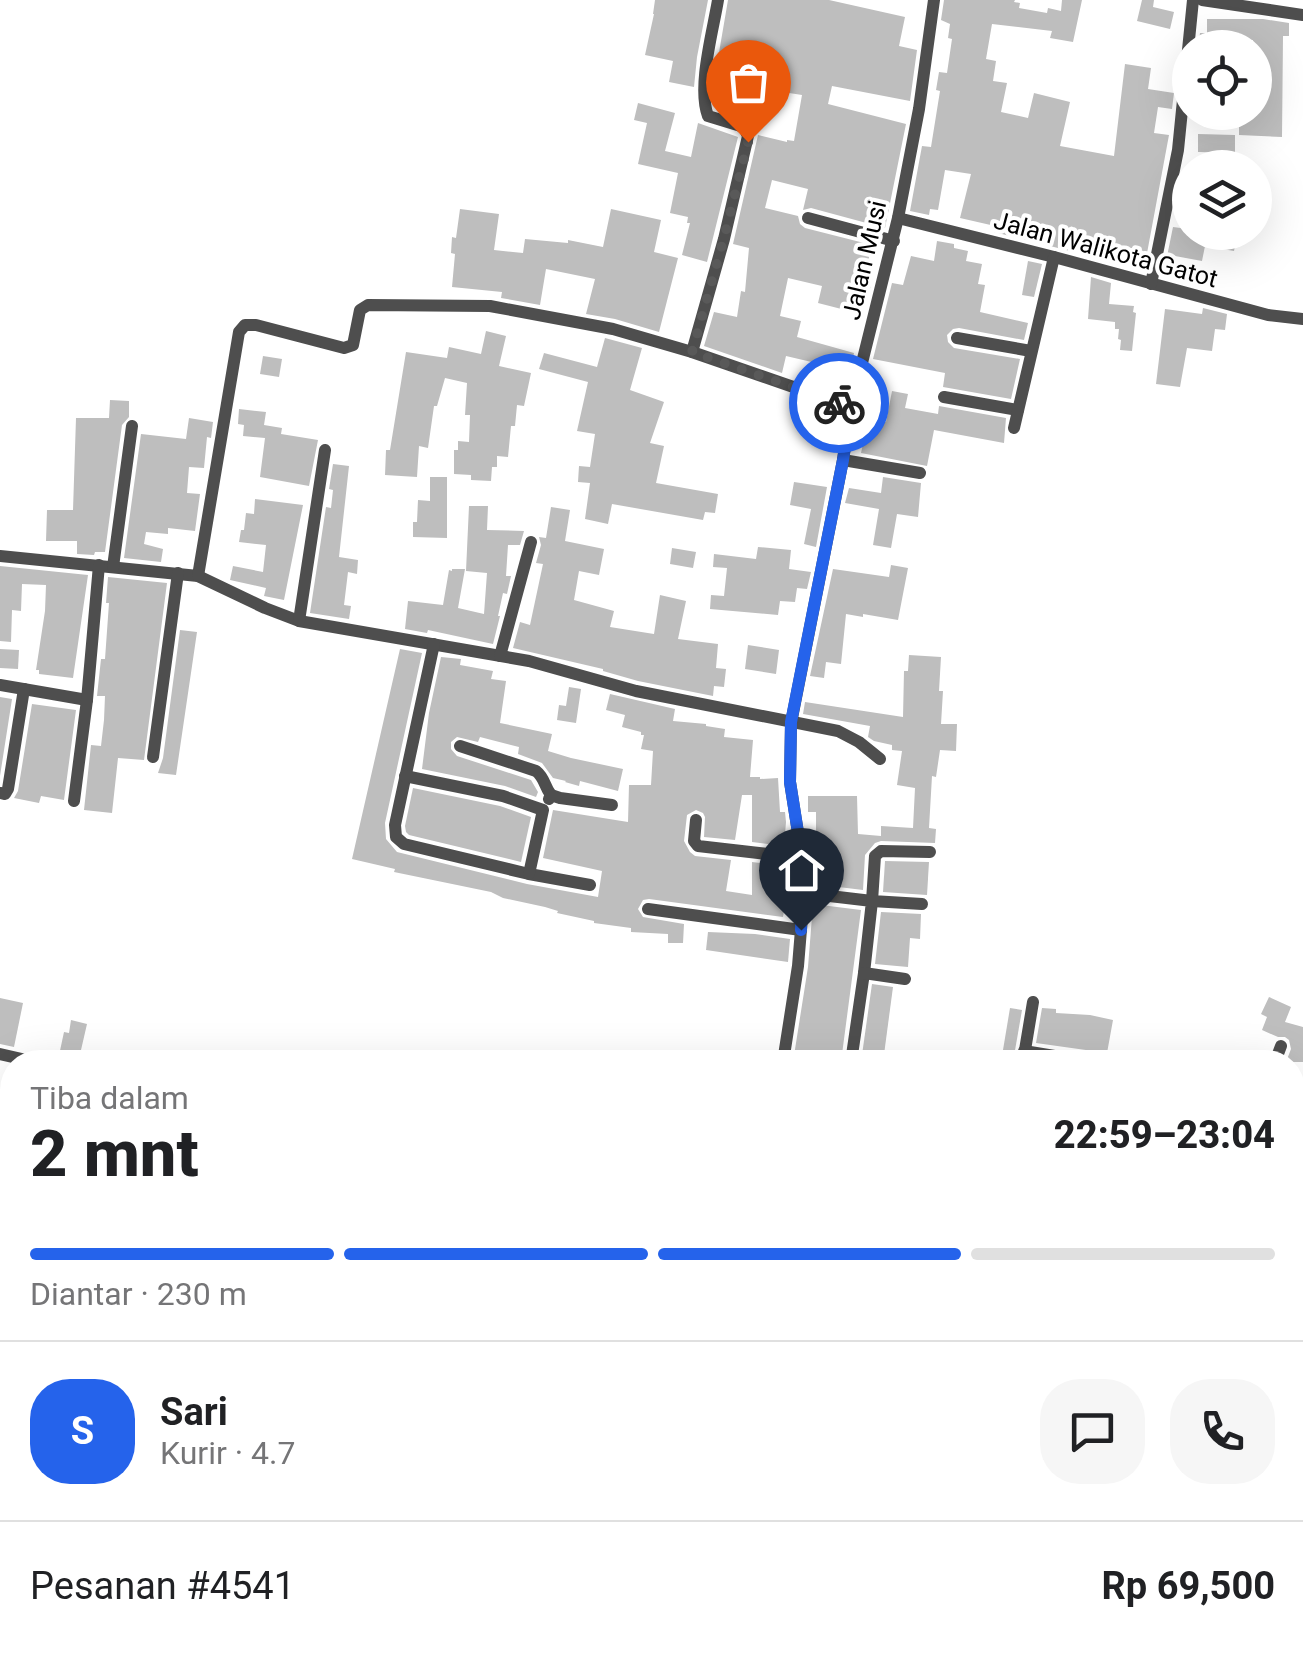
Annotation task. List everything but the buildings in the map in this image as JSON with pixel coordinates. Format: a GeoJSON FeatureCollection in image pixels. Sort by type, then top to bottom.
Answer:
{"type":"FeatureCollection","features":[{"type":"Feature","properties":{"kind":"street"},"geometry":{"type":"LineString","coordinates":[[692,352],[748,136],[744,127],[708,116],[705,110],[718,0]]}},
{"type":"Feature","properties":{"kind":"street","name":"Jalan Musi"},"geometry":{"type":"LineString","coordinates":[[785,1050],[804,893],[790,782],[791,722],[851,407],[894,241],[934,0]]}},
{"type":"Feature","properties":{"kind":"street"},"geometry":{"type":"LineString","coordinates":[[1151,284],[1178,150],[1193,0]]}},
{"type":"Feature","properties":{"kind":"street"},"geometry":{"type":"LineString","coordinates":[[1202,0],[1303,15]]}},
{"type":"Feature","properties":{"kind":"street"},"geometry":{"type":"LineString","coordinates":[[808,218],[894,241]]}},
{"type":"Feature","properties":{"kind":"street","name":"Jalan Walikota Gatot"},"geometry":{"type":"LineString","coordinates":[[898,218],[1268,315],[1303,319]]}},
{"type":"Feature","properties":{"kind":"street"},"geometry":{"type":"LineString","coordinates":[[1014,428],[1054,257]]}},
{"type":"Feature","properties":{"kind":"street"},"geometry":{"type":"LineString","coordinates":[[198,576],[239,332],[246,326],[256,325],[344,348],[353,345],[360,310],[368,304],[470,304],[613,329],[851,407]]}},
{"type":"Feature","properties":{"kind":"street"},"geometry":{"type":"LineString","coordinates":[[957,338],[1030,351]]}},
{"type":"Feature","properties":{"kind":"street"},"geometry":{"type":"LineString","coordinates":[[944,396],[1018,410]]}},
{"type":"Feature","properties":{"kind":"street"},"geometry":{"type":"LineString","coordinates":[[74,801],[106,566],[132,426]]}},
{"type":"Feature","properties":{"kind":"street"},"geometry":{"type":"LineString","coordinates":[[299,621],[325,450]]}},
{"type":"Feature","properties":{"kind":"street"},"geometry":{"type":"LineString","coordinates":[[843,460],[920,474]]}},
{"type":"Feature","properties":{"kind":"street"},"geometry":{"type":"LineString","coordinates":[[500,656],[531,542]]}},
{"type":"Feature","properties":{"kind":"street"},"geometry":{"type":"LineString","coordinates":[[0,556],[198,576],[299,621],[529,661],[636,692],[838,731],[880,759]]}},
{"type":"Feature","properties":{"kind":"street"},"geometry":{"type":"LineString","coordinates":[[153,757],[178,574]]}},
{"type":"Feature","properties":{"kind":"street"},"geometry":{"type":"LineString","coordinates":[[434,644],[404,776],[396,837],[404,844],[590,886]]}},
{"type":"Feature","properties":{"kind":"street"},"geometry":{"type":"LineString","coordinates":[[0,685],[87,700]]}},
{"type":"Feature","properties":{"kind":"street"},"geometry":{"type":"LineString","coordinates":[[0,793],[8,789],[24,689]]}},
{"type":"Feature","properties":{"kind":"street"},"geometry":{"type":"LineString","coordinates":[[460,746],[536,772],[544,778],[550,795],[612,805]]}},
{"type":"Feature","properties":{"kind":"street"},"geometry":{"type":"LineString","coordinates":[[404,776],[503,796],[543,810]]}},
{"type":"Feature","properties":{"kind":"street"},"geometry":{"type":"LineString","coordinates":[[530,874],[543,810],[550,795]]}},
{"type":"Feature","properties":{"kind":"street"},"geometry":{"type":"LineString","coordinates":[[696,820],[694,841],[698,846],[802,858]]}},
{"type":"Feature","properties":{"kind":"street"},"geometry":{"type":"LineString","coordinates":[[853,1050],[875,856],[878,852],[930,852]]}},
{"type":"Feature","properties":{"kind":"street"},"geometry":{"type":"LineString","coordinates":[[804,893],[922,904]]}},
{"type":"Feature","properties":{"kind":"street"},"geometry":{"type":"LineString","coordinates":[[648,909],[801,930]]}},
{"type":"Feature","properties":{"kind":"street"},"geometry":{"type":"LineString","coordinates":[[864,974],[905,978]]}},
{"type":"Feature","properties":{"kind":"street"},"geometry":{"type":"LineString","coordinates":[[1024,1050],[1033,1002]]}},
{"type":"Feature","properties":{"kind":"street"},"geometry":{"type":"LineString","coordinates":[[1280,1050],[1281,1046]]}},
{"type":"Feature","properties":{"kind":"way so far"},"geometry":{"type":"LineString","coordinates":[[748,142],[692,352],[839,403]]}},
{"type":"Feature","properties":{"kind":"route"},"geometry":{"type":"LineString","coordinates":[[801,930],[804,893],[790,782],[791,722],[851,407],[839,403]]}}]}
